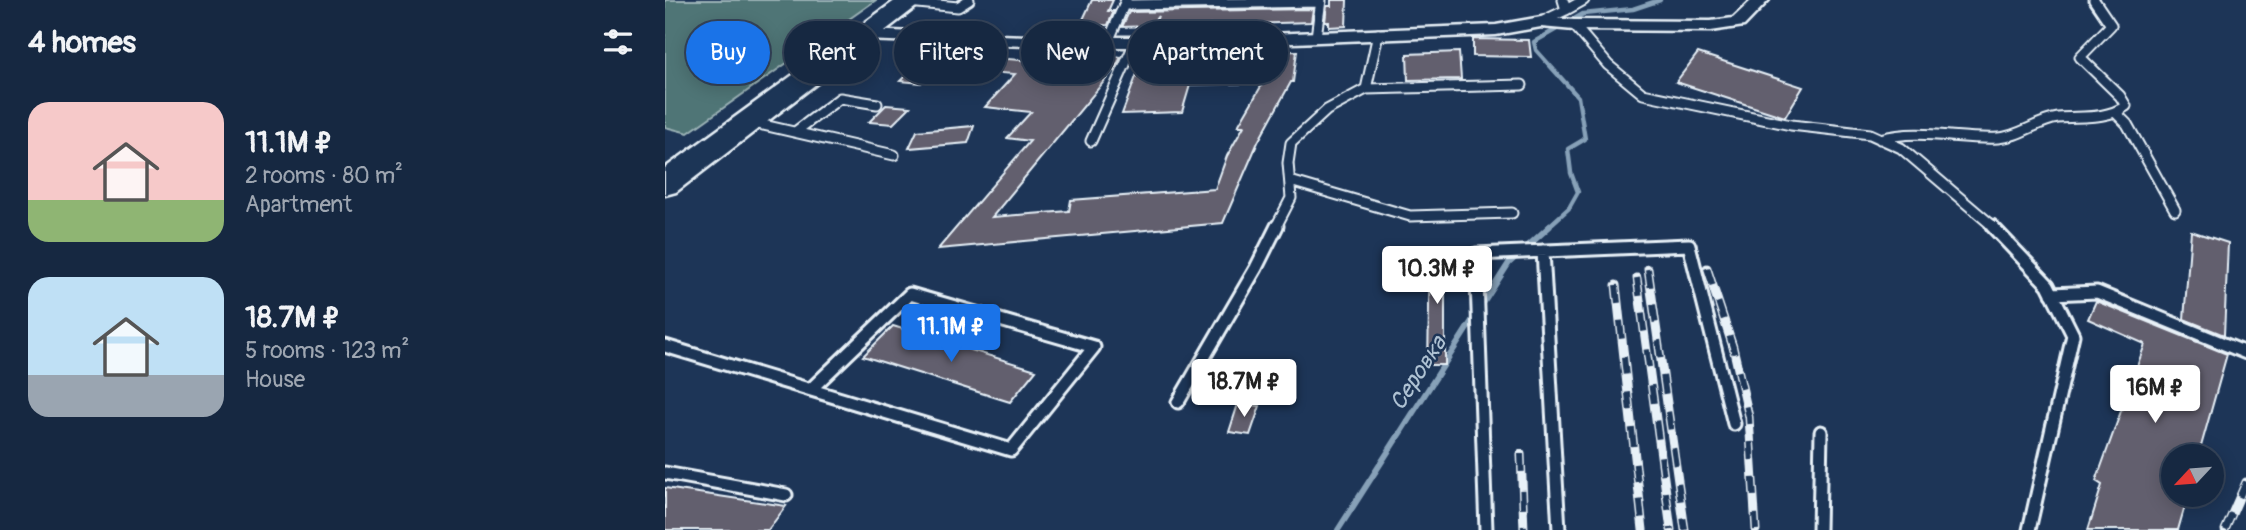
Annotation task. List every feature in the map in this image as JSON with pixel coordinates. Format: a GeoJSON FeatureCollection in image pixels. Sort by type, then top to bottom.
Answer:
{"type":"FeatureCollection","features":[{"type":"Feature","properties":{"kind":"main road"},"geometry":{"type":"LineString","coordinates":[[880,23],[910,1]]}},
{"type":"Feature","properties":{"kind":"main road"},"geometry":{"type":"LineString","coordinates":[[665,184],[797,84]]}},
{"type":"Feature","properties":{"kind":"street"},"geometry":{"type":"LineString","coordinates":[[1288,38],[1496,30],[1570,17],[1711,26],[1738,22],[1761,0]]}},
{"type":"Feature","properties":{"kind":"street"},"geometry":{"type":"LineString","coordinates":[[880,35],[1021,40]]}},
{"type":"Feature","properties":{"kind":"lane"},"geometry":{"type":"LineString","coordinates":[[910,1],[958,6],[969,0]]}},
{"type":"Feature","properties":{"kind":"lane"},"geometry":{"type":"LineString","coordinates":[[1563,0],[1570,17],[1608,65],[1643,94],[1791,125],[1870,134],[1901,148],[1981,215],[2048,285],[2073,335],[2029,530]]}},
{"type":"Feature","properties":{"kind":"lane"},"geometry":{"type":"LineString","coordinates":[[1570,17],[1584,0]]}},
{"type":"Feature","properties":{"kind":"lane"},"geometry":{"type":"LineString","coordinates":[[1880,139],[1901,132],[1999,138],[2018,134],[2046,120],[2117,114],[2126,106],[2120,96],[2080,57],[2083,49],[2107,32],[2111,25],[2094,0]]}},
{"type":"Feature","properties":{"kind":"lane"},"geometry":{"type":"LineString","coordinates":[[1114,28],[1125,3],[1321,1],[1316,37]]}},
{"type":"Feature","properties":{"kind":"lane"},"geometry":{"type":"LineString","coordinates":[[1366,89],[1378,34]]}},
{"type":"Feature","properties":{"kind":"lane"},"geometry":{"type":"LineString","coordinates":[[1091,141],[1128,58]]}},
{"type":"Feature","properties":{"kind":"lane"},"geometry":{"type":"LineString","coordinates":[[1178,402],[1256,268],[1291,198],[1287,163],[1291,143],[1327,110],[1366,89],[1522,85]]}},
{"type":"Feature","properties":{"kind":"lane"},"geometry":{"type":"LineString","coordinates":[[795,132],[840,98],[877,104]]}},
{"type":"Feature","properties":{"kind":"lane"},"geometry":{"type":"LineString","coordinates":[[2117,114],[2127,124],[2175,210]]}},
{"type":"Feature","properties":{"kind":"lane"},"geometry":{"type":"LineString","coordinates":[[747,121],[894,155]]}},
{"type":"Feature","properties":{"kind":"lane"},"geometry":{"type":"LineString","coordinates":[[1290,181],[1410,216],[1513,213]]}},
{"type":"Feature","properties":{"kind":"lane"},"geometry":{"type":"LineString","coordinates":[[1486,530],[1476,254],[1689,245],[1734,424]]}},
{"type":"Feature","properties":{"kind":"lane"},"geometry":{"type":"LineString","coordinates":[[1543,251],[1559,530]]}},
{"type":"Feature","properties":{"kind":"lane"},"geometry":{"type":"LineString","coordinates":[[2052,294],[2097,292],[2246,353]]}},
{"type":"Feature","properties":{"kind":"lane"},"geometry":{"type":"LineString","coordinates":[[665,346],[1011,450],[1094,347],[910,294],[811,389]]}},
{"type":"Feature","properties":{"kind":"lane"},"geometry":{"type":"LineString","coordinates":[[1819,530],[1821,432]]}},
{"type":"Feature","properties":{"kind":"lane"},"geometry":{"type":"LineString","coordinates":[[665,473],[786,495]]}},
{"type":"Feature","properties":{"kind":"green space"},"geometry":{"type":"Polygon","coordinates":[[[665,0],[876,0],[846,21],[784,21],[784,65],[770,75],[770,21],[686,21],[686,84],[757,84],[688,133],[665,127],[665,0]]]}},
{"type":"Feature","properties":{"kind":"building"},"geometry":{"type":"Polygon","coordinates":[[[1092,0],[1113,0],[1108,11],[1114,11],[1110,21],[1082,21],[1092,0]]]}},
{"type":"Feature","properties":{"kind":"building"},"geometry":{"type":"Polygon","coordinates":[[[1331,0],[1347,0],[1346,26],[1329,27],[1329,22],[1325,22],[1327,6],[1331,6],[1331,0]]]}},
{"type":"Feature","properties":{"kind":"building"},"geometry":{"type":"Polygon","coordinates":[[[1313,9],[1311,22],[1156,21],[1158,16],[1154,21],[1128,21],[1128,27],[1122,27],[1129,12],[1313,9]]]}},
{"type":"Feature","properties":{"kind":"building"},"geometry":{"type":"Polygon","coordinates":[[[1473,39],[1529,40],[1531,57],[1473,56],[1473,39]]]}},
{"type":"Feature","properties":{"kind":"building"},"geometry":{"type":"Polygon","coordinates":[[[1288,51],[1297,51],[1293,82],[1258,142],[1223,223],[938,249],[1030,141],[1007,138],[1031,112],[985,107],[1015,74],[1007,73],[1007,59],[1021,60],[1021,84],[1102,84],[992,217],[1069,211],[1071,200],[1215,189],[1227,156],[1244,126],[1238,126],[1262,84],[1288,84],[1288,51]]]}},
{"type":"Feature","properties":{"kind":"building"},"geometry":{"type":"Polygon","coordinates":[[[1459,52],[1461,79],[1408,80],[1407,54],[1459,52]]]}},
{"type":"Feature","properties":{"kind":"building"},"geometry":{"type":"Polygon","coordinates":[[[1698,53],[1803,87],[1785,117],[1676,82],[1698,53]]]}},
{"type":"Feature","properties":{"kind":"building"},"geometry":{"type":"Polygon","coordinates":[[[1114,56],[1121,57],[1114,69],[1114,56]]]}},
{"type":"Feature","properties":{"kind":"building"},"geometry":{"type":"Polygon","coordinates":[[[1133,84],[1226,84],[1190,85],[1182,112],[1122,114],[1133,84]]]}},
{"type":"Feature","properties":{"kind":"building"},"geometry":{"type":"Polygon","coordinates":[[[886,105],[910,107],[893,124],[869,122],[886,105]]]}},
{"type":"Feature","properties":{"kind":"building"},"geometry":{"type":"Polygon","coordinates":[[[974,126],[968,143],[909,148],[917,131],[974,126]]]}},
{"type":"Feature","properties":{"kind":"building"},"geometry":{"type":"Polygon","coordinates":[[[2191,231],[2228,243],[2224,335],[2184,319],[2191,231]]]}},
{"type":"Feature","properties":{"kind":"building"},"geometry":{"type":"Polygon","coordinates":[[[1430,245],[1445,245],[1445,365],[1428,365],[1430,245]]]}},
{"type":"Feature","properties":{"kind":"building"},"geometry":{"type":"Polygon","coordinates":[[[2096,301],[2227,354],[2202,444],[2161,444],[2161,508],[2184,508],[2178,530],[2088,530],[2102,485],[2096,481],[2145,344],[2088,319],[2096,301]]]}},
{"type":"Feature","properties":{"kind":"building"},"geometry":{"type":"Polygon","coordinates":[[[893,326],[1036,370],[1010,402],[863,356],[893,326]]]}},
{"type":"Feature","properties":{"kind":"building"},"geometry":{"type":"Polygon","coordinates":[[[1238,404],[1260,406],[1250,435],[1229,432],[1238,404]]]}},
{"type":"Feature","properties":{"kind":"building"},"geometry":{"type":"Polygon","coordinates":[[[665,488],[786,506],[768,530],[665,530],[665,488]]]}},
{"type":"Feature","properties":{"kind":"waterway","name":"Серовка"},"geometry":{"type":"LineString","coordinates":[[1548,227],[1569,208],[1578,192],[1571,173],[1568,149],[1585,139],[1578,97],[1536,50],[1534,42],[1583,14],[1633,9],[1660,0]]}},
{"type":"Feature","properties":{"kind":"waterway","name":"Серовка"},"geometry":{"type":"LineString","coordinates":[[1338,530],[1509,263],[1550,226]]}},
{"type":"Feature","properties":{"kind":"railway"},"geometry":{"type":"LineString","coordinates":[[1707,268],[1733,347],[1749,417],[1756,530]]}},
{"type":"Feature","properties":{"kind":"railway"},"geometry":{"type":"LineString","coordinates":[[1648,269],[1685,530]]}},
{"type":"Feature","properties":{"kind":"railway"},"geometry":{"type":"LineString","coordinates":[[1637,278],[1671,530]]}},
{"type":"Feature","properties":{"kind":"railway"},"geometry":{"type":"LineString","coordinates":[[1616,285],[1643,530]]}},
{"type":"Feature","properties":{"kind":"railway"},"geometry":{"type":"LineString","coordinates":[[1521,454],[1524,530]]}},
{"type":"Feature","properties":{"kind":"railway"},"geometry":{"type":"LineString","coordinates":[[2225,530],[2246,482]]}}]}
